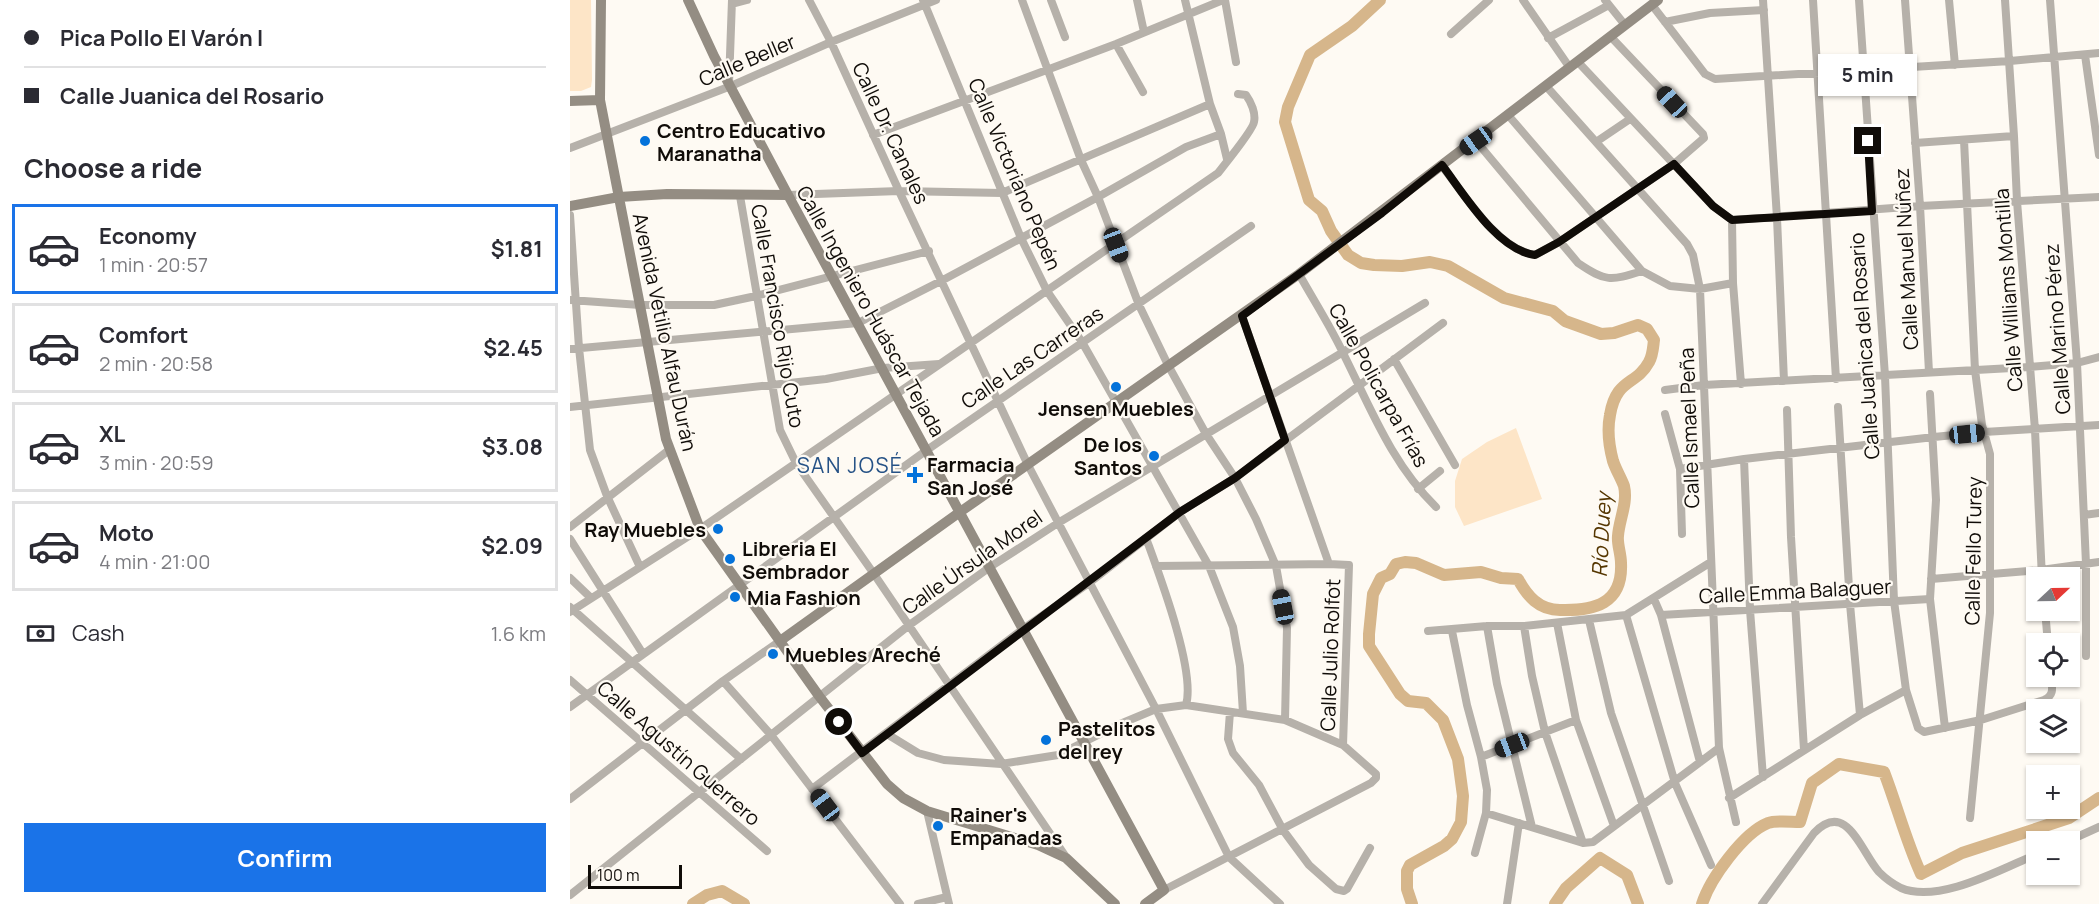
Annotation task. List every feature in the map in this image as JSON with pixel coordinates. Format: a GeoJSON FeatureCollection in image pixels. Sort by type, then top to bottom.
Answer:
{"type":"FeatureCollection","features":[{"type":"Feature","properties":{"kind":"main road","name":"Avenida Vetilio Alfau Durán"},"geometry":{"type":"LineString","coordinates":[[601,0],[600,100],[606,133],[669,450],[699,529],[819,696],[887,784],[903,798],[927,811],[1038,845],[1066,858],[1115,904]]}},
{"type":"Feature","properties":{"kind":"main road","name":"Calle Ingeniero Huáscar Tejada"},"geometry":{"type":"LineString","coordinates":[[688,0],[714,56],[788,195],[1164,890]]}},
{"type":"Feature","properties":{"kind":"main road"},"geometry":{"type":"LineString","coordinates":[[780,641],[1168,365],[1242,316],[1382,213],[1655,2]]}},
{"type":"Feature","properties":{"kind":"main road"},"geometry":{"type":"LineString","coordinates":[[570,101],[600,100]]}},
{"type":"Feature","properties":{"kind":"main road"},"geometry":{"type":"LineString","coordinates":[[570,206],[619,197],[667,194],[788,195]]}},
{"type":"Feature","properties":{"kind":"main road"},"geometry":{"type":"LineString","coordinates":[[1144,904],[1164,890]]}},
{"type":"Feature","properties":{"kind":"street"},"geometry":{"type":"LineString","coordinates":[[730,84],[732,2],[747,0]]}},
{"type":"Feature","properties":{"kind":"street","name":"Calle Dr. Canales"},"geometry":{"type":"LineString","coordinates":[[809,0],[831,42],[1028,465],[1156,709],[1229,857]]}},
{"type":"Feature","properties":{"kind":"street","name":"Calle Beller"},"geometry":{"type":"LineString","coordinates":[[570,148],[730,84],[924,2],[936,0]]}},
{"type":"Feature","properties":{"kind":"street"},"geometry":{"type":"LineString","coordinates":[[1022,0],[1081,160],[1098,197],[1139,305],[1168,365],[1206,434],[1235,478],[1276,566],[1287,628],[1285,720]]}},
{"type":"Feature","properties":{"kind":"street"},"geometry":{"type":"LineString","coordinates":[[1051,0],[1065,37]]}},
{"type":"Feature","properties":{"kind":"street"},"geometry":{"type":"LineString","coordinates":[[1137,0],[1144,32]]}},
{"type":"Feature","properties":{"kind":"street"},"geometry":{"type":"LineString","coordinates":[[1185,0],[1210,104],[1227,159]]}},
{"type":"Feature","properties":{"kind":"street"},"geometry":{"type":"LineString","coordinates":[[873,135],[1116,44],[1224,0],[1236,62]]}},
{"type":"Feature","properties":{"kind":"street"},"geometry":{"type":"LineString","coordinates":[[1451,34],[1489,0]]}},
{"type":"Feature","properties":{"kind":"street"},"geometry":{"type":"LineString","coordinates":[[1523,0],[1548,38],[1713,206],[1732,220],[1920,206],[2099,197]]}},
{"type":"Feature","properties":{"kind":"street"},"geometry":{"type":"LineString","coordinates":[[1763,0],[1777,218],[1784,381]]}},
{"type":"Feature","properties":{"kind":"street"},"geometry":{"type":"LineString","coordinates":[[1812,0],[1836,379]]}},
{"type":"Feature","properties":{"kind":"street","name":"Calle Juanica del Rosario"},"geometry":{"type":"LineString","coordinates":[[1859,0],[1885,376],[1894,601],[1906,690],[1920,731],[1945,728]]}},
{"type":"Feature","properties":{"kind":"street","name":"Calle Manuel Núñez"},"geometry":{"type":"LineString","coordinates":[[1905,0],[1929,372]]}},
{"type":"Feature","properties":{"kind":"street"},"geometry":{"type":"LineString","coordinates":[[1949,0],[1955,65]]}},
{"type":"Feature","properties":{"kind":"street","name":"Calle Williams Montilla"},"geometry":{"type":"LineString","coordinates":[[2005,0],[2017,201],[2031,367],[2042,567]]}},
{"type":"Feature","properties":{"kind":"street","name":"Calle Marino Pérez"},"geometry":{"type":"LineString","coordinates":[[2050,0],[2077,363],[2086,564],[2086,656]]}},
{"type":"Feature","properties":{"kind":"street","name":"Calle Victoriano Pepén"},"geometry":{"type":"LineString","coordinates":[[924,2],[1021,238],[1047,291],[1082,342],[1209,566],[1233,627],[1240,666],[1243,713]]}},
{"type":"Feature","properties":{"kind":"street"},"geometry":{"type":"LineString","coordinates":[[1548,38],[1607,2],[1625,25]]}},
{"type":"Feature","properties":{"kind":"street"},"geometry":{"type":"LineString","coordinates":[[1655,2],[1665,22],[1705,74],[1715,80],[2055,58],[2099,53]]}},
{"type":"Feature","properties":{"kind":"street"},"geometry":{"type":"LineString","coordinates":[[1665,22],[1710,13],[1764,10]]}},
{"type":"Feature","properties":{"kind":"street"},"geometry":{"type":"LineString","coordinates":[[1442,165],[1503,241],[1535,255],[1559,242],[1674,164],[1704,136],[1611,37]]}},
{"type":"Feature","properties":{"kind":"street"},"geometry":{"type":"LineString","coordinates":[[1116,44],[1143,92]]}},
{"type":"Feature","properties":{"kind":"street"},"geometry":{"type":"LineString","coordinates":[[2085,55],[2099,155]]}},
{"type":"Feature","properties":{"kind":"street","name":"Calle Ismael Peña"},"geometry":{"type":"LineString","coordinates":[[1546,86],[1690,247],[1694,259],[1700,289],[1719,748],[1736,822]]}},
{"type":"Feature","properties":{"kind":"street"},"geometry":{"type":"LineString","coordinates":[[741,759],[685,711],[633,661],[571,609],[699,529],[1218,173],[1254,124],[1254,111],[1250,101],[1246,95],[1238,94]]}},
{"type":"Feature","properties":{"kind":"street"},"geometry":{"type":"LineString","coordinates":[[788,195],[899,191],[1002,193],[1210,104]]}},
{"type":"Feature","properties":{"kind":"street"},"geometry":{"type":"LineString","coordinates":[[1509,115],[1642,271],[1666,285],[1700,289],[1733,283]]}},
{"type":"Feature","properties":{"kind":"street"},"geometry":{"type":"LineString","coordinates":[[1596,142],[1630,119]]}},
{"type":"Feature","properties":{"kind":"street"},"geometry":{"type":"LineString","coordinates":[[570,349],[858,322],[941,281],[1186,147],[1221,134]]}},
{"type":"Feature","properties":{"kind":"street"},"geometry":{"type":"LineString","coordinates":[[1916,143],[2014,136]]}},
{"type":"Feature","properties":{"kind":"street","name":"Calle Fello Turey"},"geometry":{"type":"LineString","coordinates":[[1964,140],[1976,370],[1984,432],[1990,454],[1990,613],[1970,818]]}},
{"type":"Feature","properties":{"kind":"street"},"geometry":{"type":"LineString","coordinates":[[1476,141],[1578,263],[1600,276],[1615,280],[1642,271]]}},
{"type":"Feature","properties":{"kind":"street","name":"Calle Francisco Rijo Cuto"},"geometry":{"type":"LineString","coordinates":[[740,196],[780,430],[796,463],[1066,858]]}},
{"type":"Feature","properties":{"kind":"street"},"geometry":{"type":"LineString","coordinates":[[570,215],[573,301],[590,450],[607,496],[640,567]]}},
{"type":"Feature","properties":{"kind":"street"},"geometry":{"type":"LineString","coordinates":[[1732,220],[1733,283],[1741,384]]}},
{"type":"Feature","properties":{"kind":"street","name":"Calle Las Carreras"},"geometry":{"type":"LineString","coordinates":[[570,707],[927,450],[1251,226]]}},
{"type":"Feature","properties":{"kind":"street"},"geometry":{"type":"LineString","coordinates":[[573,301],[640,305],[714,305],[929,251]]}},
{"type":"Feature","properties":{"kind":"street","name":"Calle Policarpa Frías"},"geometry":{"type":"LineString","coordinates":[[1299,274],[1343,352],[1394,456],[1418,489],[1436,507]]}},
{"type":"Feature","properties":{"kind":"street","name":"Calle Úrsula Morel"},"geometry":{"type":"LineString","coordinates":[[570,895],[908,626],[990,567],[1153,465],[1425,303]]}},
{"type":"Feature","properties":{"kind":"street"},"geometry":{"type":"LineString","coordinates":[[1156,566],[1329,564],[1242,316]]}},
{"type":"Feature","properties":{"kind":"street"},"geometry":{"type":"LineString","coordinates":[[812,789],[1089,583],[1180,512],[1235,478],[1443,323]]}},
{"type":"Feature","properties":{"kind":"street"},"geometry":{"type":"LineString","coordinates":[[1665,390],[1704,385],[2031,367],[2077,363],[2099,357]]}},
{"type":"Feature","properties":{"kind":"street"},"geometry":{"type":"LineString","coordinates":[[1394,359],[1455,465]]}},
{"type":"Feature","properties":{"kind":"street"},"geometry":{"type":"LineString","coordinates":[[570,407],[826,379],[883,368],[940,364]]}},
{"type":"Feature","properties":{"kind":"street"},"geometry":{"type":"LineString","coordinates":[[1930,394],[1936,500],[1930,599],[1945,728],[1981,720],[2050,697],[2052,687]]}},
{"type":"Feature","properties":{"kind":"street"},"geometry":{"type":"LineString","coordinates":[[1838,407],[1850,604],[1860,715]]}},
{"type":"Feature","properties":{"kind":"street"},"geometry":{"type":"LineString","coordinates":[[1787,410],[1804,750]]}},
{"type":"Feature","properties":{"kind":"street"},"geometry":{"type":"LineString","coordinates":[[1665,414],[1680,469],[1682,534]]}},
{"type":"Feature","properties":{"kind":"street"},"geometry":{"type":"LineString","coordinates":[[1680,469],[1789,453],[1934,437],[2099,425]]}},
{"type":"Feature","properties":{"kind":"street"},"geometry":{"type":"LineString","coordinates":[[570,527],[669,450]]}},
{"type":"Feature","properties":{"kind":"street"},"geometry":{"type":"LineString","coordinates":[[1744,459],[1750,610],[1762,777]]}},
{"type":"Feature","properties":{"kind":"street"},"geometry":{"type":"LineString","coordinates":[[1418,489],[1440,471]]}},
{"type":"Feature","properties":{"kind":"street"},"geometry":{"type":"LineString","coordinates":[[2084,515],[2099,513]]}},
{"type":"Feature","properties":{"kind":"street"},"geometry":{"type":"LineString","coordinates":[[1146,538],[1186,666],[1189,694],[1186,705]]}},
{"type":"Feature","properties":{"kind":"street"},"geometry":{"type":"LineString","coordinates":[[570,539],[643,654]]}},
{"type":"Feature","properties":{"kind":"street"},"geometry":{"type":"LineString","coordinates":[[1428,632],[1487,626],[1524,626],[1626,615],[1711,562]]}},
{"type":"Feature","properties":{"kind":"street"},"geometry":{"type":"LineString","coordinates":[[2073,567],[2099,562]]}},
{"type":"Feature","properties":{"kind":"street","name":"Calle Julio Rolfot"},"geometry":{"type":"LineString","coordinates":[[1329,564],[1347,564],[1351,568],[1343,745]]}},
{"type":"Feature","properties":{"kind":"street"},"geometry":{"type":"LineString","coordinates":[[1931,579],[1990,573],[2026,574]]}},
{"type":"Feature","properties":{"kind":"street"},"geometry":{"type":"LineString","coordinates":[[570,578],[591,598]]}},
{"type":"Feature","properties":{"kind":"street"},"geometry":{"type":"LineString","coordinates":[[1654,599],[1661,615],[1700,762]]}},
{"type":"Feature","properties":{"kind":"street","name":"Calle Emma Balaguer"},"geometry":{"type":"LineString","coordinates":[[1661,615],[1930,599]]}},
{"type":"Feature","properties":{"kind":"street"},"geometry":{"type":"LineString","coordinates":[[1626,615],[1675,783],[1711,865]]}},
{"type":"Feature","properties":{"kind":"street"},"geometry":{"type":"LineString","coordinates":[[1589,620],[1611,713],[1669,881]]}},
{"type":"Feature","properties":{"kind":"street"},"geometry":{"type":"LineString","coordinates":[[1557,622],[1576,720],[1614,826]]}},
{"type":"Feature","properties":{"kind":"street"},"geometry":{"type":"LineString","coordinates":[[1487,626],[1497,684],[1532,827]]}},
{"type":"Feature","properties":{"kind":"street"},"geometry":{"type":"LineString","coordinates":[[1524,626],[1532,676],[1545,732],[1583,843]]}},
{"type":"Feature","properties":{"kind":"street"},"geometry":{"type":"LineString","coordinates":[[1452,631],[1467,705],[1482,757],[1487,790],[1486,813],[1475,853]]}},
{"type":"Feature","properties":{"kind":"street"},"geometry":{"type":"LineString","coordinates":[[570,799],[723,681],[780,641]]}},
{"type":"Feature","properties":{"kind":"street","name":"Calle Agustín Guerrero"},"geometry":{"type":"LineString","coordinates":[[570,680],[767,851]]}},
{"type":"Feature","properties":{"kind":"street"},"geometry":{"type":"LineString","coordinates":[[723,681],[771,735],[900,904]]}},
{"type":"Feature","properties":{"kind":"street"},"geometry":{"type":"LineString","coordinates":[[1729,798],[1860,715],[1906,690]]}},
{"type":"Feature","properties":{"kind":"street"},"geometry":{"type":"LineString","coordinates":[[886,734],[918,753],[944,760],[1001,764],[1058,755],[1156,709],[1186,705],[1285,720],[1343,745],[1374,771],[1376,778],[1371,783],[1164,890]]}},
{"type":"Feature","properties":{"kind":"street"},"geometry":{"type":"LineString","coordinates":[[1230,712],[1228,739],[1233,753],[1259,785],[1283,830],[1309,865],[1341,892],[1347,889],[1370,848]]}},
{"type":"Feature","properties":{"kind":"street"},"geometry":{"type":"LineString","coordinates":[[1482,757],[1576,720]]}},
{"type":"Feature","properties":{"kind":"street"},"geometry":{"type":"LineString","coordinates":[[1486,813],[1583,843],[1593,842],[1719,748]]}},
{"type":"Feature","properties":{"kind":"street"},"geometry":{"type":"LineString","coordinates":[[918,904],[948,901],[927,811]]}},
{"type":"Feature","properties":{"kind":"street"},"geometry":{"type":"LineString","coordinates":[[1762,904],[1814,833],[1821,826],[1833,822],[1843,823],[1852,830],[1878,871],[1891,883],[1904,890],[1928,894],[1962,886],[2026,859]]}},
{"type":"Feature","properties":{"kind":"street"},"geometry":{"type":"LineString","coordinates":[[1507,904],[1520,824]]}},
{"type":"Feature","properties":{"kind":"street"},"geometry":{"type":"LineString","coordinates":[[2080,836],[2099,827]]}},
{"type":"Feature","properties":{"kind":"street"},"geometry":{"type":"LineString","coordinates":[[1229,857],[1280,904]]}},
{"type":"Feature","properties":{"kind":"shaded area"},"geometry":{"type":"Polygon","coordinates":[[[570,0],[591,0],[592,80],[591,87],[581,91],[570,91],[570,0]]]}},
{"type":"Feature","properties":{"kind":"shaded area"},"geometry":{"type":"Polygon","coordinates":[[[1516,428],[1542,499],[1464,526],[1455,507],[1455,481],[1462,459],[1487,442],[1516,428]]]}},
{"type":"Feature","properties":{"kind":"waterway","name":"Río Duey"},"geometry":{"type":"LineString","coordinates":[[1380,0],[1352,26],[1310,55],[1288,107],[1285,122],[1309,200],[1322,211],[1331,231],[1348,255],[1361,263],[1374,265],[1402,266],[1430,262],[1448,266],[1504,298],[1553,311],[1565,321],[1601,334],[1614,333],[1638,325],[1647,329],[1654,340],[1649,362],[1644,370],[1617,394],[1610,415],[1610,450],[1625,492],[1618,536],[1621,560],[1620,577],[1612,596],[1604,602],[1584,609],[1546,608],[1534,601],[1518,579],[1501,578],[1481,572],[1444,575],[1416,563],[1405,562],[1396,564],[1390,574],[1381,578],[1373,594],[1369,646],[1400,694],[1408,701],[1426,703],[1443,720],[1458,759],[1463,796],[1461,822],[1452,839],[1410,865],[1407,871],[1407,889],[1412,904]]}},
{"type":"Feature","properties":{"kind":"waterway"},"geometry":{"type":"LineString","coordinates":[[1702,904],[1712,882],[1738,846],[1758,828],[1768,823],[1800,822],[1812,783],[1839,764],[1884,772],[1921,874],[1962,853],[2069,818],[2099,798]]}},
{"type":"Feature","properties":{"kind":"waterway"},"geometry":{"type":"LineString","coordinates":[[1555,904],[1566,888],[1600,858],[1627,875],[1638,904]]}},
{"type":"Feature","properties":{"kind":"waterway"},"geometry":{"type":"LineString","coordinates":[[693,904],[707,895],[722,891],[744,904]]}},
{"type":"Feature","properties":{"kind":"place","name":"Centro Educativo Maranatha"},"geometry":{"type":"Point","coordinates":[645,141]}},
{"type":"Feature","properties":{"kind":"place","name":"Jensen Muebles"},"geometry":{"type":"Point","coordinates":[1116,387]}},
{"type":"Feature","properties":{"kind":"place","name":"De los Santos"},"geometry":{"type":"Point","coordinates":[1154,456]}},
{"type":"Feature","properties":{"kind":"place","name":"Farmacia San José"},"geometry":{"type":"Point","coordinates":[915,475]}},
{"type":"Feature","properties":{"kind":"place","name":"Ray Muebles"},"geometry":{"type":"Point","coordinates":[718,529]}},
{"type":"Feature","properties":{"kind":"place","name":"Libreria El Sembrador"},"geometry":{"type":"Point","coordinates":[730,559]}},
{"type":"Feature","properties":{"kind":"place","name":"Mia Fashion"},"geometry":{"type":"Point","coordinates":[735,597]}},
{"type":"Feature","properties":{"kind":"place","name":"Muebles Areché"},"geometry":{"type":"Point","coordinates":[773,654]}},
{"type":"Feature","properties":{"kind":"place","name":"Pastelitos del rey"},"geometry":{"type":"Point","coordinates":[1046,740]}},
{"type":"Feature","properties":{"kind":"place","name":"Rainer's Empanadas"},"geometry":{"type":"Point","coordinates":[938,826]}},
{"type":"Feature","properties":{"kind":"district","name":"SAN JOSÉ"},"geometry":{"type":"Point","coordinates":[850,465]}},
{"type":"Feature","properties":{"kind":"route"},"geometry":{"type":"LineString","coordinates":[[839,722],[862,753],[1180,512],[1235,478],[1285,440],[1242,316],[1382,213],[1442,165],[1503,241],[1535,255],[1559,242],[1674,164],[1713,206],[1732,220],[1872,211],[1868,141]]}}]}
